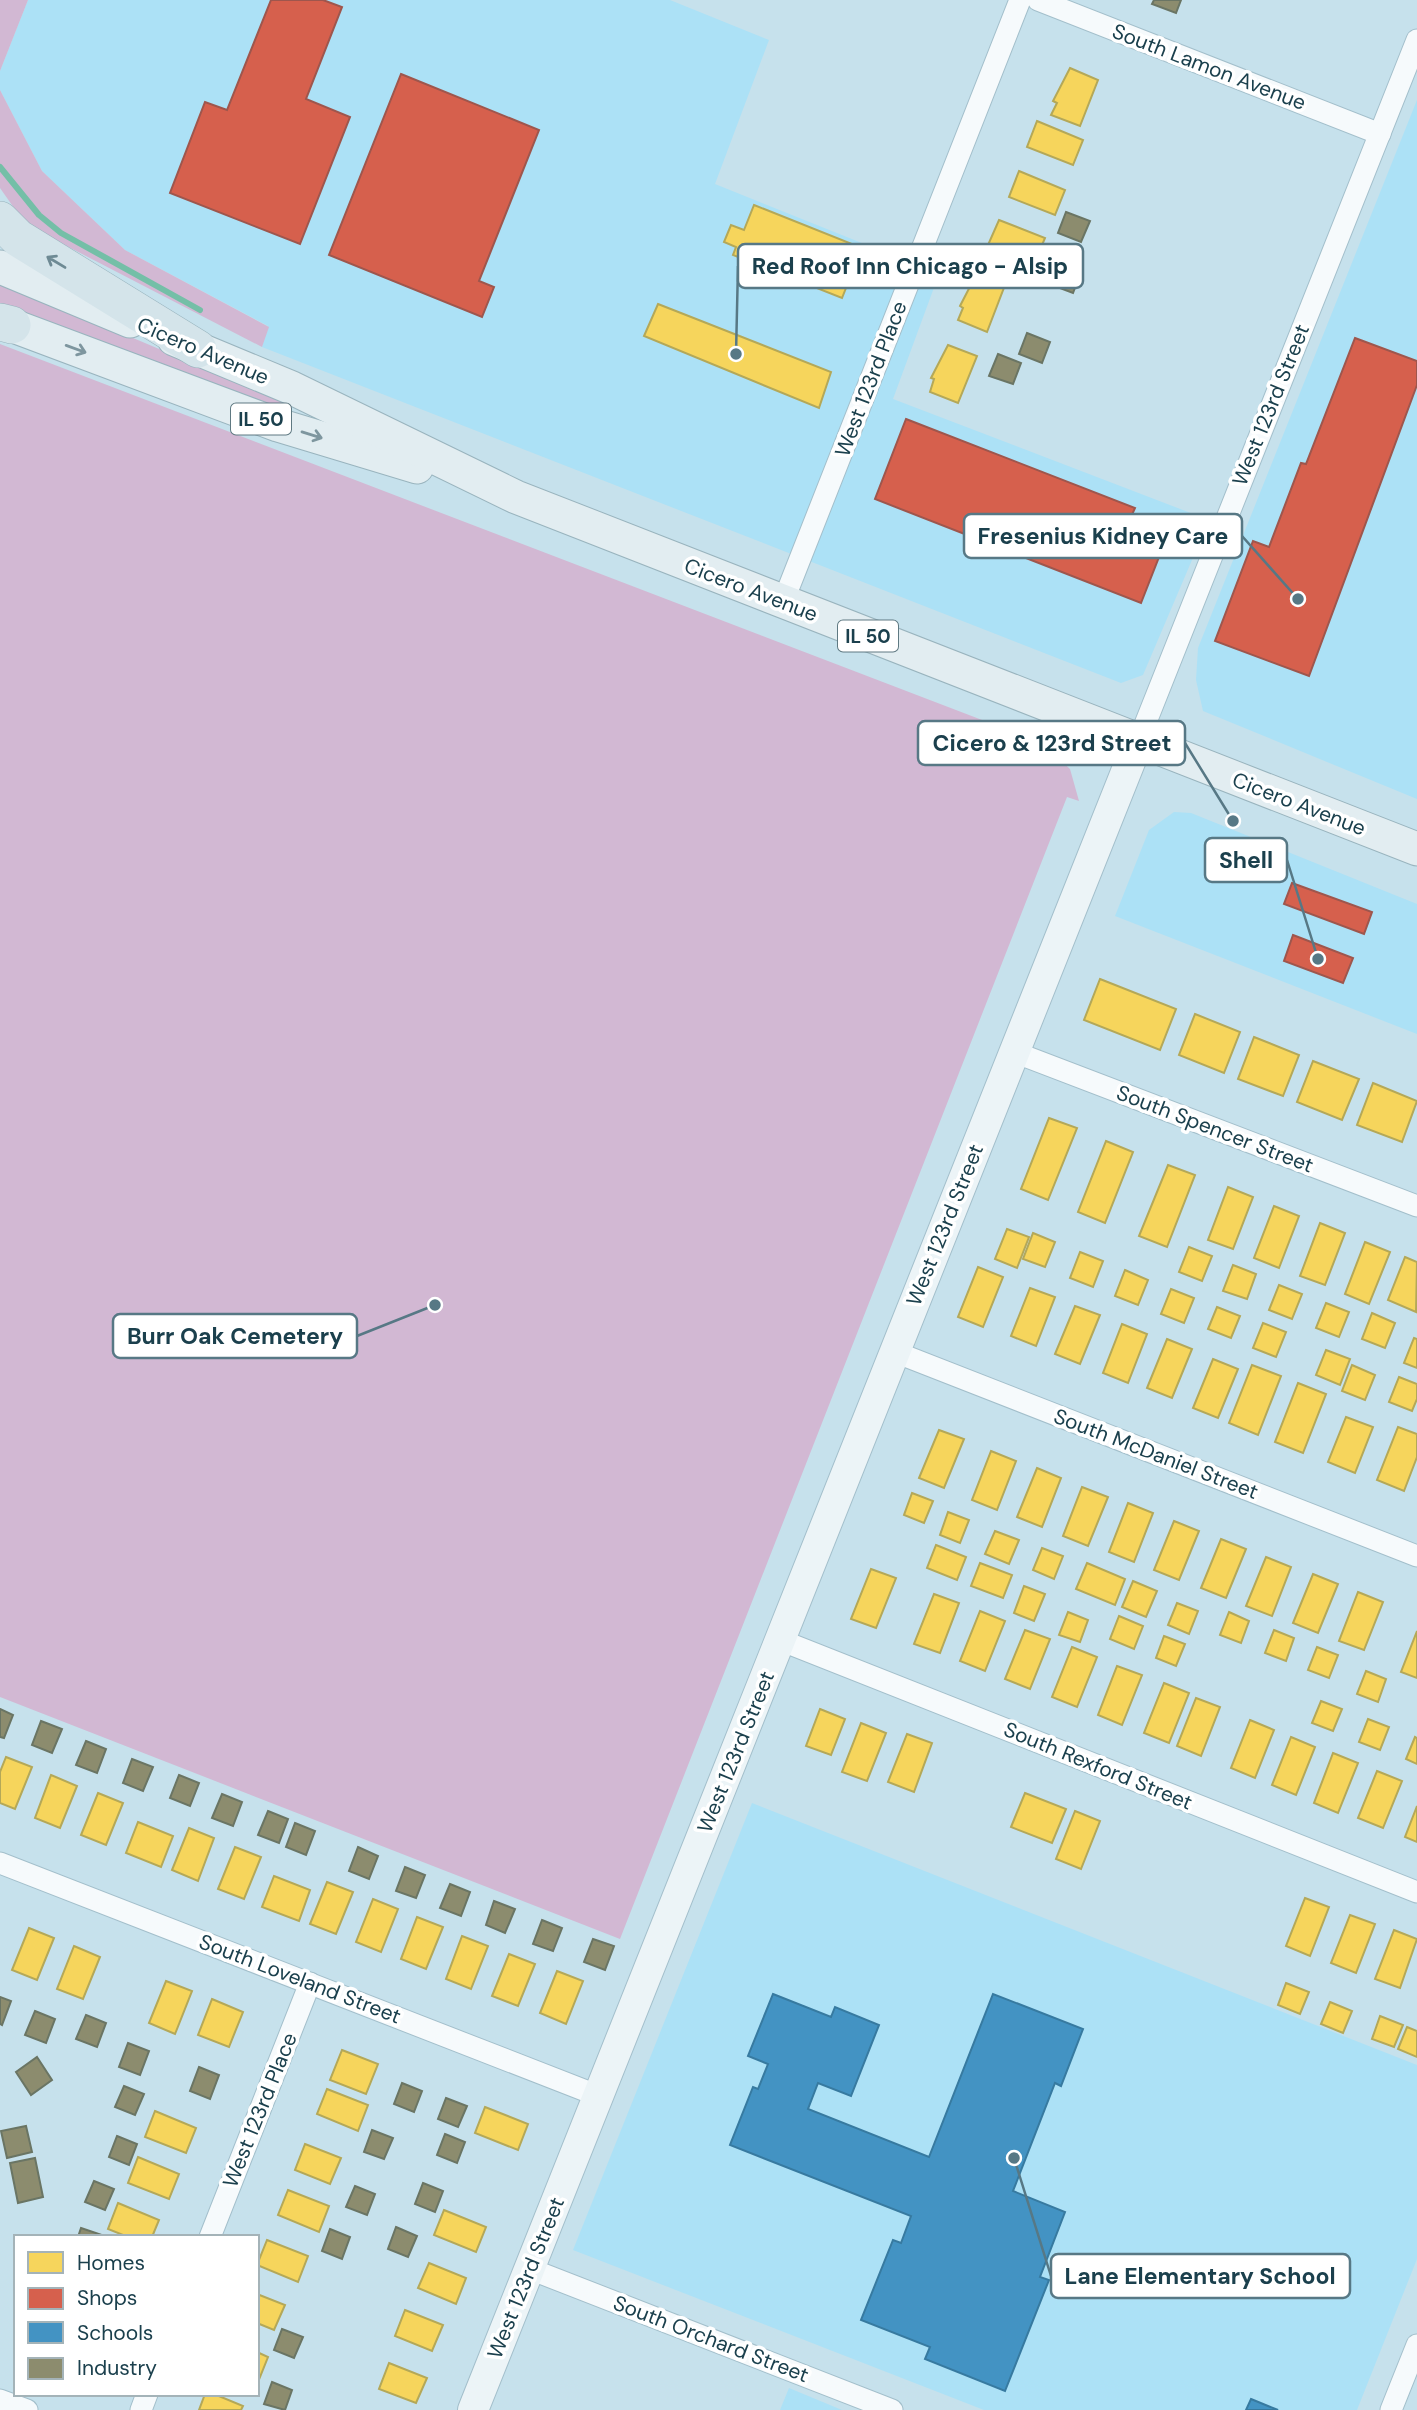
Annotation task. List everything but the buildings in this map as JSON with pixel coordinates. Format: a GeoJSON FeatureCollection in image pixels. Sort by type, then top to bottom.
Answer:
{"type":"FeatureCollection","features":[{"type":"Feature","properties":{"kind":"highway"},"geometry":{"type":"LineString","coordinates":[[0,220],[18,238],[198,349]]}},
{"type":"Feature","properties":{"kind":"main road","name":"Cicero Avenue"},"geometry":{"type":"LineString","coordinates":[[0,267],[292,388],[516,497],[1417,849]]}},
{"type":"Feature","properties":{"kind":"main road","name":"Cicero Avenue"},"geometry":{"type":"LineString","coordinates":[[4,323],[278,425],[516,497]]}},
{"type":"Feature","properties":{"kind":"street","name":"West 123rd Place"},"geometry":{"type":"LineString","coordinates":[[783,602],[1020,0]]}},
{"type":"Feature","properties":{"kind":"street","name":"South Lamon Avenue"},"geometry":{"type":"LineString","coordinates":[[1038,0],[1380,134]]}},
{"type":"Feature","properties":{"kind":"street","name":"West 123rd Street"},"geometry":{"type":"LineString","coordinates":[[473,2410],[1417,40]]}},
{"type":"Feature","properties":{"kind":"street","name":"South Spencer Street"},"geometry":{"type":"LineString","coordinates":[[1014,1052],[1417,1206]]}},
{"type":"Feature","properties":{"kind":"street","name":"South McDaniel Street"},"geometry":{"type":"LineString","coordinates":[[894,1352],[1417,1556]]}},
{"type":"Feature","properties":{"kind":"street","name":"South Rexford Street"},"geometry":{"type":"LineString","coordinates":[[780,1640],[1417,1892]]}},
{"type":"Feature","properties":{"kind":"street","name":"South Loveland Street"},"geometry":{"type":"LineString","coordinates":[[0,1863],[598,2096]]}},
{"type":"Feature","properties":{"kind":"street","name":"West 123rd Place"},"geometry":{"type":"LineString","coordinates":[[211,2235],[310,1983]]}},
{"type":"Feature","properties":{"kind":"street","name":"South Orchard Street"},"geometry":{"type":"LineString","coordinates":[[530,2269],[892,2410]]}},
{"type":"Feature","properties":{"kind":"street"},"geometry":{"type":"LineString","coordinates":[[1391,2410],[1417,2346]]}},
{"type":"Feature","properties":{"kind":"street"},"geometry":{"type":"LineString","coordinates":[[0,2400],[27,2410]]}},
{"type":"Feature","properties":{"kind":"shaded area"},"geometry":{"type":"Polygon","coordinates":[[[0,0],[28,0],[0,71],[0,0]]]}},
{"type":"Feature","properties":{"kind":"shaded area"},"geometry":{"type":"Polygon","coordinates":[[[28,0],[670,0],[769,40],[715,184],[939,274],[893,399],[1209,520],[1143,675],[1121,683],[262,347],[268,326],[125,250],[42,171],[0,90],[0,71],[28,0]]]}},
{"type":"Feature","properties":{"kind":"shaded area"},"geometry":{"type":"Polygon","coordinates":[[[0,90],[42,171],[125,250],[269,327],[262,347],[26,225],[0,188],[0,90]]]}},
{"type":"Feature","properties":{"kind":"shaded area"},"geometry":{"type":"Polygon","coordinates":[[[1417,100],[1417,799],[1203,711],[1196,680],[1198,648],[1417,100]]]}},
{"type":"Feature","properties":{"kind":"shaded area"},"geometry":{"type":"Polygon","coordinates":[[[0,282],[292,405],[286,417],[0,303],[0,282]]]}},
{"type":"Feature","properties":{"kind":"shaded area"},"geometry":{"type":"Polygon","coordinates":[[[0,344],[1042,743],[1070,769],[1079,801],[1067,797],[620,1939],[0,1697],[0,344]]]}},
{"type":"Feature","properties":{"kind":"shaded area"},"geometry":{"type":"Polygon","coordinates":[[[1174,812],[1191,813],[1417,904],[1417,1034],[1115,916],[1149,830],[1174,812]]]}},
{"type":"Feature","properties":{"kind":"shaded area"},"geometry":{"type":"Polygon","coordinates":[[[752,1803],[1417,2065],[1417,2259],[1357,2410],[984,2410],[573,2250],[752,1803]]]}},
{"type":"Feature","properties":{"kind":"shaded area"},"geometry":{"type":"Polygon","coordinates":[[[789,2388],[842,2410],[780,2410],[789,2388]]]}},
{"type":"Feature","properties":{"kind":"waterway"},"geometry":{"type":"LineString","coordinates":[[0,167],[39,215],[61,233],[200,310]]}},
{"type":"Feature","properties":{"kind":"place","name":"Red Roof Inn Chicago - Alsip"},"geometry":{"type":"Point","coordinates":[736,354]}},
{"type":"Feature","properties":{"kind":"place","name":"Fresenius Kidney Care"},"geometry":{"type":"Point","coordinates":[1298,599]}},
{"type":"Feature","properties":{"kind":"place","name":"Cicero & 123rd Street"},"geometry":{"type":"Point","coordinates":[1233,821]}},
{"type":"Feature","properties":{"kind":"place","name":"Shell"},"geometry":{"type":"Point","coordinates":[1318,959]}},
{"type":"Feature","properties":{"kind":"place","name":"Burr Oak Cemetery"},"geometry":{"type":"Point","coordinates":[435,1305]}},
{"type":"Feature","properties":{"kind":"place","name":"Lane Elementary School"},"geometry":{"type":"Point","coordinates":[1014,2158]}}]}
